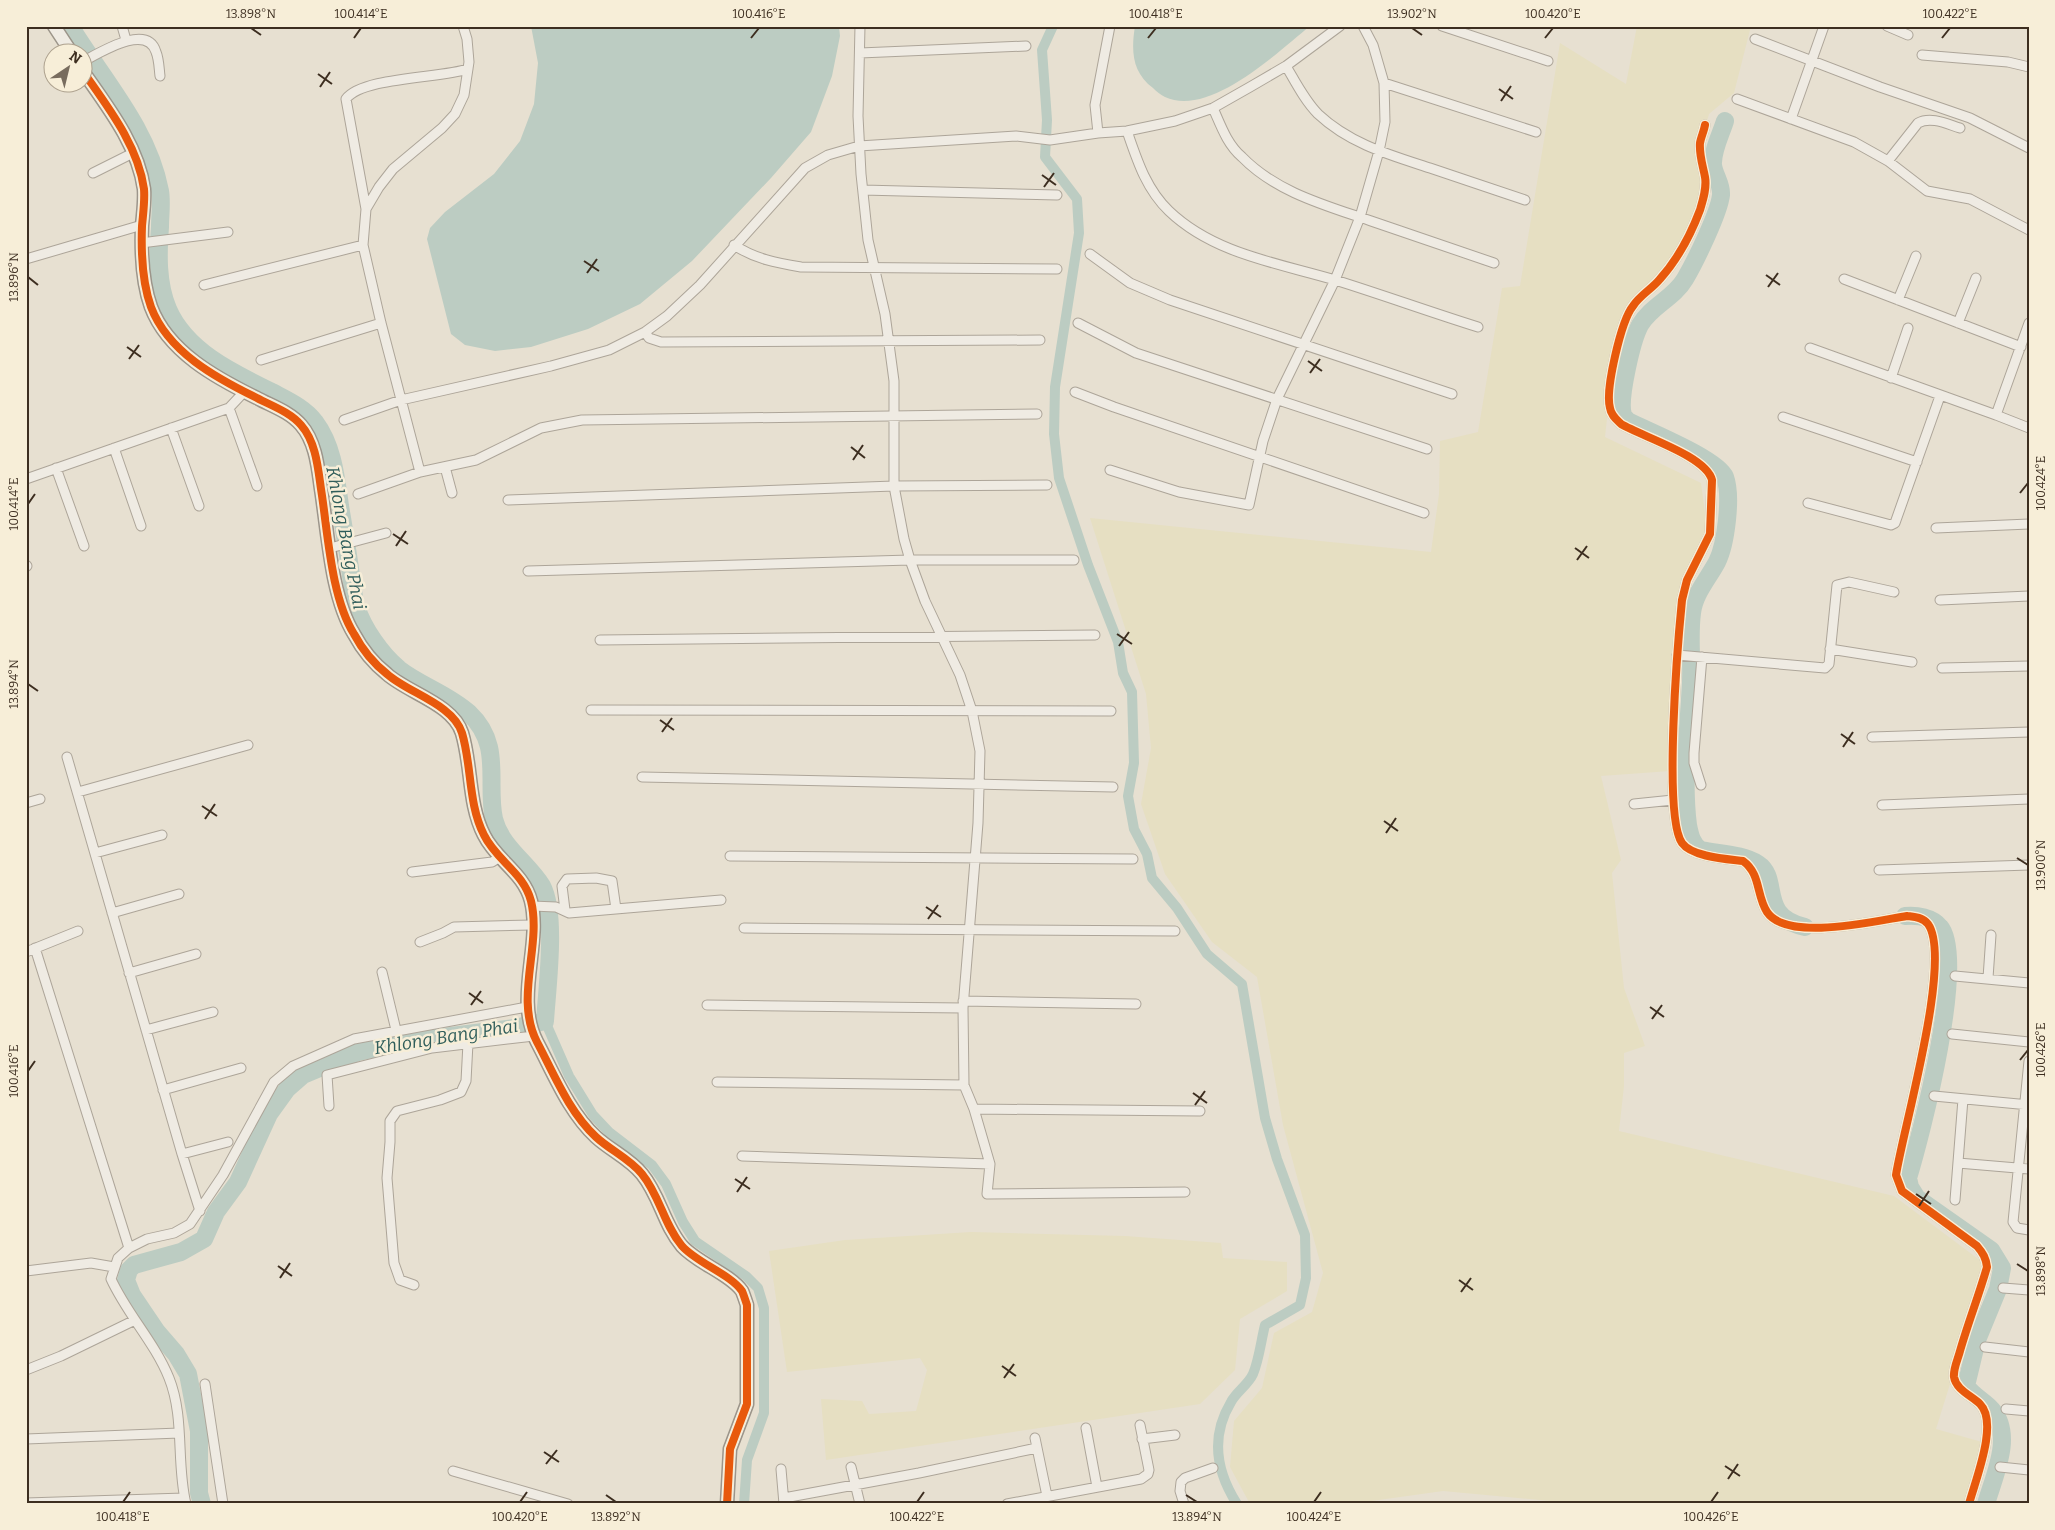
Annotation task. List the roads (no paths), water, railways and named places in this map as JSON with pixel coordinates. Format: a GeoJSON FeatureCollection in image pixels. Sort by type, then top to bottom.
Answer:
{"type":"FeatureCollection","features":[{"type":"Feature","properties":{"kind":"street"},"geometry":{"type":"LineString","coordinates":[[54,26],[64,42]]}},
{"type":"Feature","properties":{"kind":"street"},"geometry":{"type":"LineString","coordinates":[[122,26],[126,40]]}},
{"type":"Feature","properties":{"kind":"street"},"geometry":{"type":"LineString","coordinates":[[366,209],[379,187],[393,169],[442,128],[455,114],[464,95],[468,69],[467,39],[464,26]]}},
{"type":"Feature","properties":{"kind":"street"},"geometry":{"type":"LineString","coordinates":[[860,26],[858,116],[863,190],[868,240],[885,314],[894,380],[894,486],[910,560],[925,601],[960,675],[972,711],[980,751],[975,858],[963,1005],[964,1085],[974,1109],[990,1164],[986,1194],[1185,1192]]}},
{"type":"Feature","properties":{"kind":"street"},"geometry":{"type":"LineString","coordinates":[[1098,133],[1095,105],[1110,26]]}},
{"type":"Feature","properties":{"kind":"street"},"geometry":{"type":"LineString","coordinates":[[344,420],[401,400],[551,366],[609,350],[645,332],[700,285],[805,168],[828,155],[860,146],[1016,136],[1050,140],[1127,131],[1175,121],[1213,108],[1286,66],[1340,26]]}},
{"type":"Feature","properties":{"kind":"street"},"geometry":{"type":"LineString","coordinates":[[1110,470],[1179,492],[1249,505],[1259,456],[1277,399],[1335,280],[1360,217],[1379,152],[1385,122],[1384,83],[1373,45],[1363,26]]}},
{"type":"Feature","properties":{"kind":"street"},"geometry":{"type":"LineString","coordinates":[[1442,26],[1548,61]]}},
{"type":"Feature","properties":{"kind":"street"},"geometry":{"type":"LineString","coordinates":[[1791,119],[1824,26]]}},
{"type":"Feature","properties":{"kind":"street"},"geometry":{"type":"LineString","coordinates":[[1887,26],[1908,35]]}},
{"type":"Feature","properties":{"kind":"street"},"geometry":{"type":"LineString","coordinates":[[92,58],[126,40],[140,39],[150,42],[156,50],[160,76]]}},
{"type":"Feature","properties":{"kind":"street"},"geometry":{"type":"LineString","coordinates":[[1755,39],[1880,87],[1970,118],[2029,148]]}},
{"type":"Feature","properties":{"kind":"street"},"geometry":{"type":"LineString","coordinates":[[860,54],[1026,46]]}},
{"type":"Feature","properties":{"kind":"street"},"geometry":{"type":"LineString","coordinates":[[1922,55],[2008,62],[2029,67]]}},
{"type":"Feature","properties":{"kind":"street"},"geometry":{"type":"LineString","coordinates":[[1286,66],[1307,101],[1318,113],[1355,141],[1379,152],[1525,200]]}},
{"type":"Feature","properties":{"kind":"street"},"geometry":{"type":"LineString","coordinates":[[420,472],[381,323],[363,245],[366,209],[346,99],[358,90],[380,84],[468,69]]}},
{"type":"Feature","properties":{"kind":"street"},"geometry":{"type":"LineString","coordinates":[[92,80],[137,160],[144,191],[142,225],[144,280],[152,309],[165,333],[188,356],[214,376],[286,413],[301,425],[311,442],[318,468],[333,548],[340,605],[353,632],[369,656],[388,676],[439,706],[461,729],[477,814],[484,837],[516,873],[538,906],[532,925],[528,1011],[533,1033],[579,1119],[597,1138],[640,1172],[651,1187],[668,1224],[683,1247],[735,1284],[743,1292],[747,1305],[747,1404],[730,1449],[726,1504]]}},
{"type":"Feature","properties":{"kind":"street"},"geometry":{"type":"LineString","coordinates":[[1384,83],[1536,132]]}},
{"type":"Feature","properties":{"kind":"street"},"geometry":{"type":"LineString","coordinates":[[1737,99],[1854,142],[1888,161],[1927,191],[1970,199],[2029,230]]}},
{"type":"Feature","properties":{"kind":"street"},"geometry":{"type":"LineString","coordinates":[[1213,108],[1227,140],[1242,157],[1266,177],[1284,188],[1309,199],[1494,263]]}},
{"type":"Feature","properties":{"kind":"street"},"geometry":{"type":"LineString","coordinates":[[1888,161],[1918,123],[1923,120],[1929,119],[1960,128]]}},
{"type":"Feature","properties":{"kind":"street"},"geometry":{"type":"LineString","coordinates":[[1705,125],[1700,143],[1701,159],[1706,178],[1705,193],[1701,207],[1672,265],[1659,281],[1633,305],[1626,317],[1615,355],[1609,397],[1613,416],[1621,424],[1699,462],[1710,473],[1712,480],[1710,534],[1685,587],[1682,600],[1681,655],[1672,764],[1673,800],[1677,830],[1682,844],[1691,851],[1743,861],[1750,866],[1758,882],[1764,906],[1776,921],[1794,927],[1824,928],[1907,916],[1918,917],[1928,924],[1932,932],[1934,970],[1927,1031],[1896,1175],[1902,1191],[1977,1246],[1983,1252],[1986,1260],[1987,1267],[1964,1336],[1954,1378],[1961,1390],[1980,1405],[1985,1412],[1988,1428],[1969,1504]]}},
{"type":"Feature","properties":{"kind":"street"},"geometry":{"type":"LineString","coordinates":[[1127,131],[1144,178],[1169,211],[1201,234],[1238,253],[1335,280],[1478,327]]}},
{"type":"Feature","properties":{"kind":"street"},"geometry":{"type":"LineString","coordinates":[[93,173],[133,153]]}},
{"type":"Feature","properties":{"kind":"street"},"geometry":{"type":"LineString","coordinates":[[863,190],[1058,195]]}},
{"type":"Feature","properties":{"kind":"street"},"geometry":{"type":"LineString","coordinates":[[26,259],[142,225]]}},
{"type":"Feature","properties":{"kind":"street"},"geometry":{"type":"LineString","coordinates":[[144,243],[228,232]]}},
{"type":"Feature","properties":{"kind":"street"},"geometry":{"type":"LineString","coordinates":[[204,285],[363,245]]}},
{"type":"Feature","properties":{"kind":"street"},"geometry":{"type":"LineString","coordinates":[[734,245],[748,254],[771,262],[801,267],[1057,269]]}},
{"type":"Feature","properties":{"kind":"street"},"geometry":{"type":"LineString","coordinates":[[1090,254],[1130,283],[1170,300],[1452,394]]}},
{"type":"Feature","properties":{"kind":"street"},"geometry":{"type":"LineString","coordinates":[[1898,300],[1916,256]]}},
{"type":"Feature","properties":{"kind":"street"},"geometry":{"type":"LineString","coordinates":[[1844,278],[2021,347]]}},
{"type":"Feature","properties":{"kind":"street"},"geometry":{"type":"LineString","coordinates":[[1958,324],[1976,278]]}},
{"type":"Feature","properties":{"kind":"street"},"geometry":{"type":"LineString","coordinates":[[261,360],[381,323]]}},
{"type":"Feature","properties":{"kind":"street"},"geometry":{"type":"LineString","coordinates":[[1078,323],[1136,353],[1427,449]]}},
{"type":"Feature","properties":{"kind":"street"},"geometry":{"type":"LineString","coordinates":[[1996,415],[2029,323]]}},
{"type":"Feature","properties":{"kind":"street"},"geometry":{"type":"LineString","coordinates":[[1891,378],[1908,328]]}},
{"type":"Feature","properties":{"kind":"street"},"geometry":{"type":"LineString","coordinates":[[645,332],[649,338],[661,342],[1040,340]]}},
{"type":"Feature","properties":{"kind":"street"},"geometry":{"type":"LineString","coordinates":[[1810,348],[2029,428]]}},
{"type":"Feature","properties":{"kind":"street"},"geometry":{"type":"LineString","coordinates":[[26,479],[229,408],[244,392]]}},
{"type":"Feature","properties":{"kind":"street"},"geometry":{"type":"LineString","coordinates":[[1075,392],[1424,513]]}},
{"type":"Feature","properties":{"kind":"street"},"geometry":{"type":"LineString","coordinates":[[1808,503],[1891,525],[1898,520],[1940,396]]}},
{"type":"Feature","properties":{"kind":"street"},"geometry":{"type":"LineString","coordinates":[[229,408],[257,486]]}},
{"type":"Feature","properties":{"kind":"street"},"geometry":{"type":"LineString","coordinates":[[358,494],[420,472],[476,460],[541,428],[582,420],[894,414],[1037,414]]}},
{"type":"Feature","properties":{"kind":"street"},"geometry":{"type":"LineString","coordinates":[[1783,417],[1917,462]]}},
{"type":"Feature","properties":{"kind":"street"},"geometry":{"type":"LineString","coordinates":[[171,428],[199,506]]}},
{"type":"Feature","properties":{"kind":"street"},"geometry":{"type":"LineString","coordinates":[[114,448],[141,526]]}},
{"type":"Feature","properties":{"kind":"street"},"geometry":{"type":"LineString","coordinates":[[445,467],[452,493]]}},
{"type":"Feature","properties":{"kind":"street"},"geometry":{"type":"LineString","coordinates":[[56,468],[84,546]]}},
{"type":"Feature","properties":{"kind":"street"},"geometry":{"type":"LineString","coordinates":[[508,500],[894,486],[1047,485]]}},
{"type":"Feature","properties":{"kind":"street"},"geometry":{"type":"LineString","coordinates":[[1936,528],[2029,524]]}},
{"type":"Feature","properties":{"kind":"street"},"geometry":{"type":"LineString","coordinates":[[333,548],[386,533]]}},
{"type":"Feature","properties":{"kind":"street"},"geometry":{"type":"LineString","coordinates":[[528,571],[910,560],[1074,560]]}},
{"type":"Feature","properties":{"kind":"street"},"geometry":{"type":"LineString","coordinates":[[1681,655],[1821,668],[1829,664],[1837,585],[1849,582],[1894,592]]}},
{"type":"Feature","properties":{"kind":"street"},"geometry":{"type":"LineString","coordinates":[[1940,600],[2029,596]]}},
{"type":"Feature","properties":{"kind":"street"},"geometry":{"type":"LineString","coordinates":[[600,640],[1094,635]]}},
{"type":"Feature","properties":{"kind":"street"},"geometry":{"type":"LineString","coordinates":[[1830,649],[1912,662]]}},
{"type":"Feature","properties":{"kind":"street"},"geometry":{"type":"LineString","coordinates":[[1701,657],[1694,753],[1694,763],[1701,785]]}},
{"type":"Feature","properties":{"kind":"street"},"geometry":{"type":"LineString","coordinates":[[1942,668],[2029,666]]}},
{"type":"Feature","properties":{"kind":"street"},"geometry":{"type":"LineString","coordinates":[[591,710],[1110,712]]}},
{"type":"Feature","properties":{"kind":"street"},"geometry":{"type":"LineString","coordinates":[[1872,737],[2029,732]]}},
{"type":"Feature","properties":{"kind":"street"},"geometry":{"type":"LineString","coordinates":[[78,792],[248,745]]}},
{"type":"Feature","properties":{"kind":"street"},"geometry":{"type":"LineString","coordinates":[[68,757],[163,1090],[200,1210]]}},
{"type":"Feature","properties":{"kind":"street"},"geometry":{"type":"LineString","coordinates":[[642,777],[1113,786]]}},
{"type":"Feature","properties":{"kind":"street"},"geometry":{"type":"LineString","coordinates":[[26,803],[40,799]]}},
{"type":"Feature","properties":{"kind":"street"},"geometry":{"type":"LineString","coordinates":[[1882,805],[2029,799]]}},
{"type":"Feature","properties":{"kind":"street"},"geometry":{"type":"LineString","coordinates":[[1634,804],[1673,800]]}},
{"type":"Feature","properties":{"kind":"street"},"geometry":{"type":"LineString","coordinates":[[95,853],[162,834]]}},
{"type":"Feature","properties":{"kind":"street"},"geometry":{"type":"LineString","coordinates":[[730,856],[1133,859]]}},
{"type":"Feature","properties":{"kind":"street"},"geometry":{"type":"LineString","coordinates":[[412,872],[492,862],[500,857]]}},
{"type":"Feature","properties":{"kind":"street"},"geometry":{"type":"LineString","coordinates":[[1879,870],[2029,865]]}},
{"type":"Feature","properties":{"kind":"street"},"geometry":{"type":"LineString","coordinates":[[565,910],[562,886],[567,879],[596,878],[612,881],[616,909]]}},
{"type":"Feature","properties":{"kind":"street"},"geometry":{"type":"LineString","coordinates":[[112,913],[179,894]]}},
{"type":"Feature","properties":{"kind":"street"},"geometry":{"type":"LineString","coordinates":[[538,906],[556,907],[569,913],[721,900]]}},
{"type":"Feature","properties":{"kind":"street"},"geometry":{"type":"LineString","coordinates":[[420,942],[454,927],[532,925]]}},
{"type":"Feature","properties":{"kind":"street"},"geometry":{"type":"LineString","coordinates":[[744,928],[1175,931]]}},
{"type":"Feature","properties":{"kind":"street"},"geometry":{"type":"LineString","coordinates":[[26,952],[78,931]]}},
{"type":"Feature","properties":{"kind":"street"},"geometry":{"type":"LineString","coordinates":[[1988,978],[1991,935]]}},
{"type":"Feature","properties":{"kind":"street"},"geometry":{"type":"LineString","coordinates":[[36,948],[129,1248]]}},
{"type":"Feature","properties":{"kind":"street"},"geometry":{"type":"LineString","coordinates":[[130,973],[196,954]]}},
{"type":"Feature","properties":{"kind":"street"},"geometry":{"type":"LineString","coordinates":[[382,972],[396,1030]]}},
{"type":"Feature","properties":{"kind":"street"},"geometry":{"type":"LineString","coordinates":[[1955,976],[2029,983]]}},
{"type":"Feature","properties":{"kind":"street"},"geometry":{"type":"LineString","coordinates":[[707,1006],[1136,1004]]}},
{"type":"Feature","properties":{"kind":"street"},"geometry":{"type":"LineString","coordinates":[[26,1502],[185,1501],[176,1400],[170,1379],[161,1361],[117,1293],[111,1279],[118,1258],[129,1248],[148,1239],[174,1233],[190,1224],[223,1175],[274,1082],[293,1066],[354,1039],[396,1030],[528,1011]]}},
{"type":"Feature","properties":{"kind":"street"},"geometry":{"type":"LineString","coordinates":[[146,1030],[213,1012]]}},
{"type":"Feature","properties":{"kind":"street"},"geometry":{"type":"LineString","coordinates":[[329,1106],[327,1076],[432,1048],[533,1033]]}},
{"type":"Feature","properties":{"kind":"street"},"geometry":{"type":"LineString","coordinates":[[1952,1034],[2029,1042]]}},
{"type":"Feature","properties":{"kind":"street"},"geometry":{"type":"LineString","coordinates":[[414,1285],[400,1280],[394,1263],[387,1178],[390,1121],[393,1114],[401,1109],[432,1102],[461,1092],[466,1081],[468,1043]]}},
{"type":"Feature","properties":{"kind":"street"},"geometry":{"type":"LineString","coordinates":[[2029,1061],[2013,1222],[2017,1228],[2029,1230]]}},
{"type":"Feature","properties":{"kind":"street"},"geometry":{"type":"LineString","coordinates":[[163,1090],[240,1068]]}},
{"type":"Feature","properties":{"kind":"street"},"geometry":{"type":"LineString","coordinates":[[717,1082],[964,1085]]}},
{"type":"Feature","properties":{"kind":"street"},"geometry":{"type":"LineString","coordinates":[[1934,1096],[2026,1105]]}},
{"type":"Feature","properties":{"kind":"street"},"geometry":{"type":"LineString","coordinates":[[1954,1200],[1963,1099]]}},
{"type":"Feature","properties":{"kind":"street"},"geometry":{"type":"LineString","coordinates":[[974,1109],[1200,1111]]}},
{"type":"Feature","properties":{"kind":"street"},"geometry":{"type":"LineString","coordinates":[[182,1154],[228,1142]]}},
{"type":"Feature","properties":{"kind":"street"},"geometry":{"type":"LineString","coordinates":[[742,1156],[990,1164]]}},
{"type":"Feature","properties":{"kind":"street"},"geometry":{"type":"LineString","coordinates":[[1958,1162],[2029,1169]]}},
{"type":"Feature","properties":{"kind":"street"},"geometry":{"type":"LineString","coordinates":[[26,1271],[91,1263],[114,1268]]}},
{"type":"Feature","properties":{"kind":"street"},"geometry":{"type":"LineString","coordinates":[[2002,1288],[2029,1290]]}},
{"type":"Feature","properties":{"kind":"street"},"geometry":{"type":"LineString","coordinates":[[26,1370],[61,1356],[135,1320]]}},
{"type":"Feature","properties":{"kind":"street"},"geometry":{"type":"LineString","coordinates":[[1985,1347],[2029,1352]]}},
{"type":"Feature","properties":{"kind":"street"},"geometry":{"type":"LineString","coordinates":[[205,1384],[223,1504]]}},
{"type":"Feature","properties":{"kind":"street"},"geometry":{"type":"LineString","coordinates":[[2006,1409],[2029,1411]]}},
{"type":"Feature","properties":{"kind":"street"},"geometry":{"type":"LineString","coordinates":[[1006,1504],[1141,1479],[1148,1474],[1149,1470],[1140,1424]]}},
{"type":"Feature","properties":{"kind":"street"},"geometry":{"type":"LineString","coordinates":[[1086,1428],[1097,1487]]}},
{"type":"Feature","properties":{"kind":"street"},"geometry":{"type":"LineString","coordinates":[[26,1439],[179,1433]]}},
{"type":"Feature","properties":{"kind":"street"},"geometry":{"type":"LineString","coordinates":[[1142,1439],[1175,1435]]}},
{"type":"Feature","properties":{"kind":"street"},"geometry":{"type":"LineString","coordinates":[[1035,1438],[1047,1496]]}},
{"type":"Feature","properties":{"kind":"street"},"geometry":{"type":"LineString","coordinates":[[781,1469],[784,1501],[1037,1448]]}},
{"type":"Feature","properties":{"kind":"street"},"geometry":{"type":"LineString","coordinates":[[851,1467],[860,1504]]}},
{"type":"Feature","properties":{"kind":"street"},"geometry":{"type":"LineString","coordinates":[[2000,1467],[2029,1470]]}},
{"type":"Feature","properties":{"kind":"street"},"geometry":{"type":"LineString","coordinates":[[1184,1504],[1180,1486],[1185,1478],[1213,1468]]}},
{"type":"Feature","properties":{"kind":"street"},"geometry":{"type":"LineString","coordinates":[[453,1471],[568,1504]]}},
{"type":"Feature","properties":{"kind":"waterway","name":"Khlong Bang Phai"},"geometry":{"type":"LineString","coordinates":[[70,26],[135,125],[146,146],[154,168],[161,200],[160,278],[164,299],[176,324],[186,337],[212,359],[301,408],[311,417],[321,431],[333,462],[354,598],[363,623],[379,648],[392,663],[416,680],[461,706],[480,725],[490,751],[492,805],[497,829],[502,838],[542,886],[547,898],[549,914],[550,952],[545,1021],[515,1028],[403,1042],[358,1052],[303,1075],[287,1089],[269,1114],[238,1182],[216,1212],[204,1239],[181,1252],[134,1265],[129,1270],[126,1280],[132,1295],[157,1332],[176,1354],[188,1374],[199,1431],[199,1493],[202,1504]]}},
{"type":"Feature","properties":{"kind":"waterway"},"geometry":{"type":"LineString","coordinates":[[1053,26],[1042,50],[1047,120],[1045,157],[1077,199],[1079,233],[1055,387],[1054,434],[1059,478],[1088,565],[1118,642],[1123,673],[1132,692],[1134,763],[1128,796],[1134,829],[1147,854],[1152,878],[1177,908],[1207,954],[1242,984],[1265,1118],[1277,1159],[1305,1235],[1306,1278],[1300,1305],[1265,1325],[1253,1374],[1233,1398],[1220,1428],[1218,1441],[1220,1466],[1224,1479],[1237,1504]]}},
{"type":"Feature","properties":{"kind":"waterway"},"geometry":{"type":"LineString","coordinates":[[1725,121],[1715,148],[1713,160],[1721,191],[1716,213],[1685,279],[1675,292],[1650,312],[1640,325],[1633,343],[1627,370],[1622,407],[1623,415],[1628,421],[1710,462],[1720,470],[1725,477],[1727,485],[1728,507],[1723,544],[1717,562],[1695,599],[1692,613],[1691,681],[1686,753],[1686,807],[1693,843],[1701,850],[1738,856],[1758,864],[1765,871],[1775,906],[1781,915],[1790,922],[1805,927]]}},
{"type":"Feature","properties":{"kind":"waterway"},"geometry":{"type":"LineString","coordinates":[[1905,916],[1924,917],[1940,927],[1947,945],[1948,973],[1939,1048],[1908,1178],[1910,1187],[1917,1198],[1991,1250],[2002,1268],[1998,1289],[1977,1340],[1966,1386],[1992,1410],[1998,1420],[2001,1431],[2000,1456],[1986,1504]]}},
{"type":"Feature","properties":{"kind":"waterway"},"geometry":{"type":"LineString","coordinates":[[545,1021],[569,1076],[593,1115],[609,1132],[652,1165],[666,1184],[683,1222],[695,1241],[746,1276],[758,1288],[764,1308],[764,1413],[747,1460],[744,1504]]}}]}
